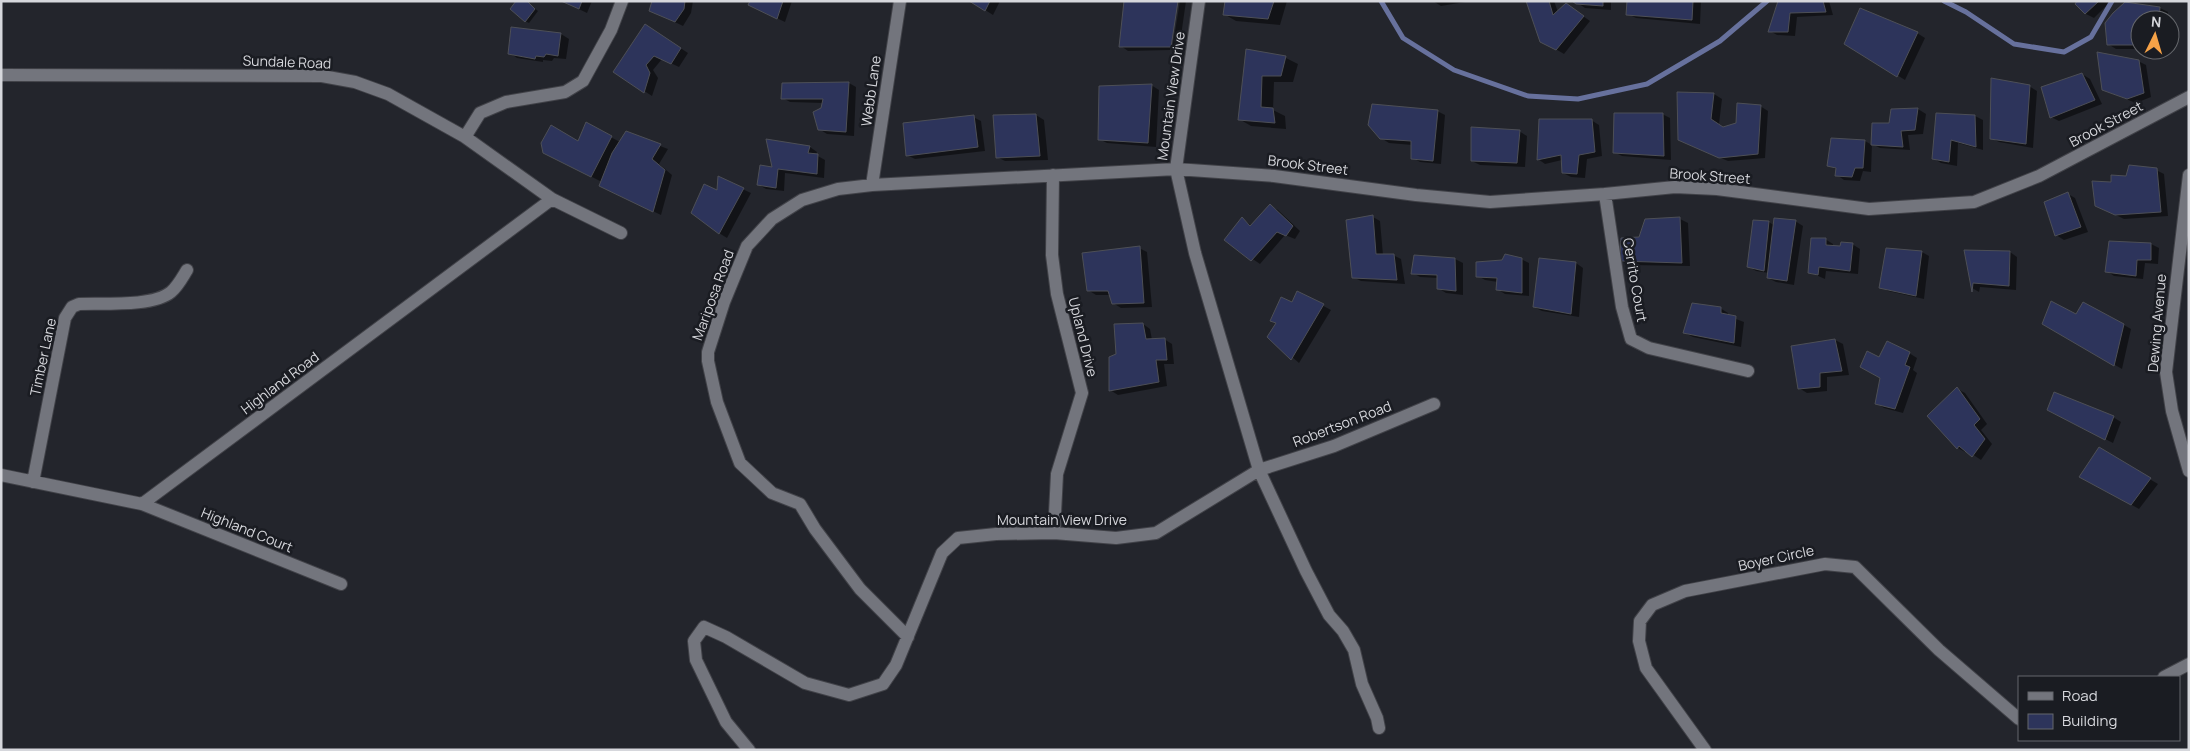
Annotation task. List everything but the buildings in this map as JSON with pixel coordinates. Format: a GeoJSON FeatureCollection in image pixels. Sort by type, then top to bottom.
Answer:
{"type":"FeatureCollection","features":[{"type":"Feature","properties":{"kind":"street"},"geometry":{"type":"LineString","coordinates":[[465,137],[480,113],[506,102],[566,92],[583,81],[611,30],[622,1]]}},
{"type":"Feature","properties":{"kind":"street","name":"Webb Lane"},"geometry":{"type":"LineString","coordinates":[[872,185],[900,1]]}},
{"type":"Feature","properties":{"kind":"street","name":"Mountain View Drive"},"geometry":{"type":"LineString","coordinates":[[749,750],[726,722],[696,660],[694,641],[704,627],[726,637],[805,683],[849,695],[883,684],[896,665],[942,553],[958,538],[996,534],[1054,533],[1116,538],[1156,533],[1259,470],[1195,253],[1176,169],[1199,1]]}},
{"type":"Feature","properties":{"kind":"street","name":"Sundale Road"},"geometry":{"type":"LineString","coordinates":[[1,75],[322,76],[355,82],[388,94],[465,137],[552,199],[621,233]]}},
{"type":"Feature","properties":{"kind":"street","name":"Brook Street"},"geometry":{"type":"LineString","coordinates":[[1176,169],[1274,176],[1416,195],[1490,202],[1675,187],[1717,188],[1869,209],[1974,202],[2040,176],[2189,97]]}},
{"type":"Feature","properties":{"kind":"street","name":"Mariposa Road"},"geometry":{"type":"LineString","coordinates":[[908,637],[860,588],[815,528],[800,504],[772,493],[740,463],[717,402],[708,361],[708,352],[724,302],[747,246],[772,219],[802,200],[838,189],[872,185],[1176,169]]}},
{"type":"Feature","properties":{"kind":"street","name":"Upland Drive"},"geometry":{"type":"LineString","coordinates":[[1053,175],[1052,255],[1057,294],[1082,393],[1057,474],[1054,533]]}},
{"type":"Feature","properties":{"kind":"street","name":"Dewing Avenue"},"geometry":{"type":"LineString","coordinates":[[2189,175],[2166,372],[2172,410],[2189,471]]}},
{"type":"Feature","properties":{"kind":"street","name":"Cerrito Court"},"geometry":{"type":"LineString","coordinates":[[1605,194],[1622,307],[1631,339],[1649,348],[1748,370]]}},
{"type":"Feature","properties":{"kind":"street","name":"Highland Road"},"geometry":{"type":"LineString","coordinates":[[142,504],[552,199]]}},
{"type":"Feature","properties":{"kind":"street","name":"Timber Lane"},"geometry":{"type":"LineString","coordinates":[[33,482],[65,318],[72,307],[79,304],[154,301],[170,293],[180,283],[187,270]]}},
{"type":"Feature","properties":{"kind":"street","name":"Robertson Road"},"geometry":{"type":"LineString","coordinates":[[1259,470],[1334,446],[1434,404]]}},
{"type":"Feature","properties":{"kind":"street"},"geometry":{"type":"LineString","coordinates":[[1259,470],[1306,571],[1329,615],[1354,650],[1362,684],[1377,718],[1379,728]]}},
{"type":"Feature","properties":{"kind":"street"},"geometry":{"type":"LineString","coordinates":[[1,475],[142,504]]}},
{"type":"Feature","properties":{"kind":"street","name":"Highland Court"},"geometry":{"type":"LineString","coordinates":[[142,504],[341,584]]}},
{"type":"Feature","properties":{"kind":"street","name":"Boyer Circle"},"geometry":{"type":"LineString","coordinates":[[1705,750],[1646,668],[1639,641],[1640,621],[1652,605],[1685,591],[1824,564],[1855,567],[1939,650],[2018,719]]}},
{"type":"Feature","properties":{"kind":"street"},"geometry":{"type":"LineString","coordinates":[[2166,676],[2189,664]]}},
{"type":"Feature","properties":{"kind":"waterway"},"geometry":{"type":"LineString","coordinates":[[1381,1],[1403,38],[1454,70],[1528,96],[1578,99],[1647,84],[1720,41],[1767,1]]}},
{"type":"Feature","properties":{"kind":"waterway"},"geometry":{"type":"LineString","coordinates":[[1944,1],[1966,12],[2014,44],[2064,52],[2091,37],[2112,1]]}}]}
